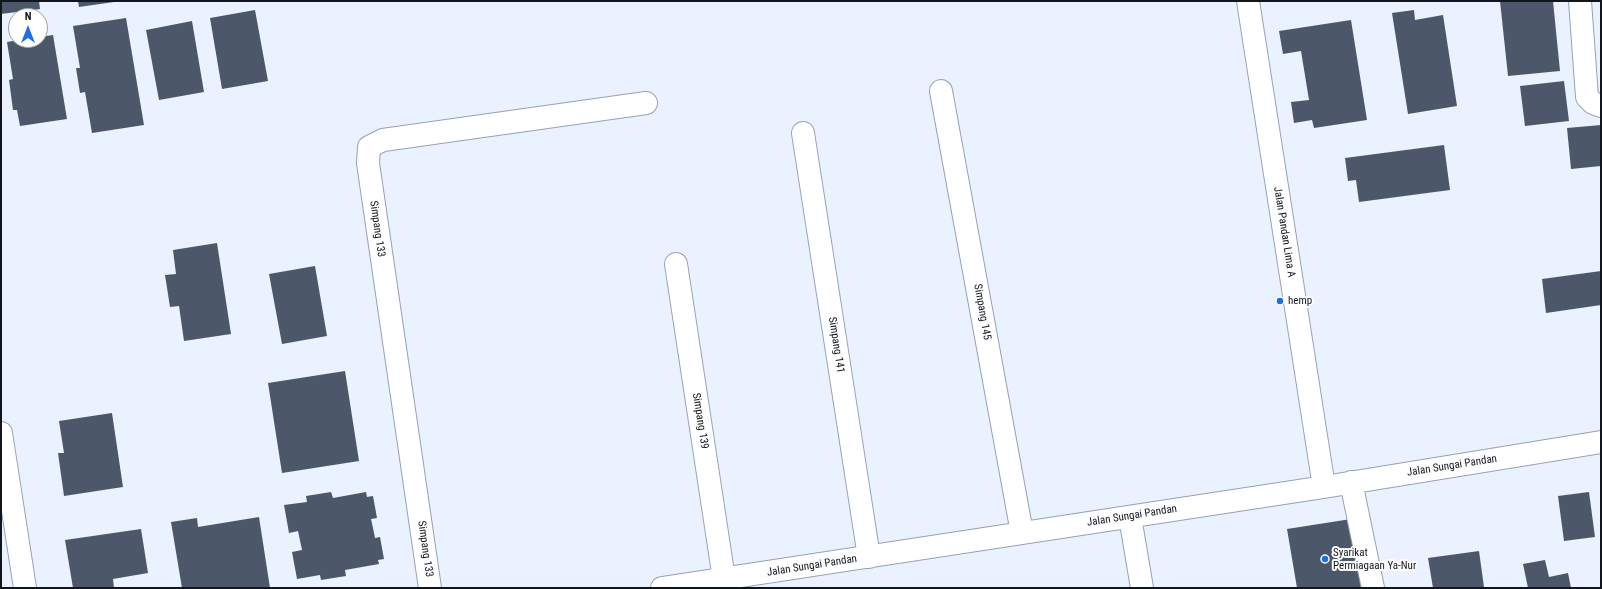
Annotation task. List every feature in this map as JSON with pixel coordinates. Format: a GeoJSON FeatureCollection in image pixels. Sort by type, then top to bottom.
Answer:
{"type":"FeatureCollection","features":[{"type":"Feature","properties":{"kind":"street","name":"Jalan Pandan Lima A"},"geometry":{"type":"LineString","coordinates":[[1248,1],[1324,487]]}},
{"type":"Feature","properties":{"kind":"street"},"geometry":{"type":"LineString","coordinates":[[1580,1],[1587,97],[1593,103],[1601,106]]}},
{"type":"Feature","properties":{"kind":"street","name":"Simpang 145"},"geometry":{"type":"LineString","coordinates":[[941,91],[1022,533]]}},
{"type":"Feature","properties":{"kind":"street","name":"Simpang 133"},"geometry":{"type":"LineString","coordinates":[[430,588],[368,163],[369,147],[384,140],[646,103]]}},
{"type":"Feature","properties":{"kind":"street","name":"Simpang 141"},"geometry":{"type":"LineString","coordinates":[[803,133],[869,557]]}},
{"type":"Feature","properties":{"kind":"street","name":"Simpang 139"},"geometry":{"type":"LineString","coordinates":[[676,264],[724,579]]}},
{"type":"Feature","properties":{"kind":"street"},"geometry":{"type":"LineString","coordinates":[[1,433],[25,588]]}},
{"type":"Feature","properties":{"kind":"street","name":"Jalan Sungai Pandan"},"geometry":{"type":"LineString","coordinates":[[662,588],[1601,444]]}},
{"type":"Feature","properties":{"kind":"street"},"geometry":{"type":"LineString","coordinates":[[1351,482],[1373,588]]}},
{"type":"Feature","properties":{"kind":"street"},"geometry":{"type":"LineString","coordinates":[[1130,517],[1142,588]]}},
{"type":"Feature","properties":{"kind":"building"},"geometry":{"type":"Polygon","coordinates":[[[1,1],[39,1],[40,8],[8,8],[8,13],[1,14],[1,1]]]}},
{"type":"Feature","properties":{"kind":"building"},"geometry":{"type":"Polygon","coordinates":[[[78,1],[114,1],[114,2],[79,7],[78,1]]]}},
{"type":"Feature","properties":{"kind":"building"},"geometry":{"type":"Polygon","coordinates":[[[1500,1],[1553,1],[1560,71],[1508,76],[1500,1]]]}},
{"type":"Feature","properties":{"kind":"building"},"geometry":{"type":"Polygon","coordinates":[[[255,10],[268,81],[222,89],[210,18],[255,10]]]}},
{"type":"Feature","properties":{"kind":"building"},"geometry":{"type":"Polygon","coordinates":[[[1414,10],[1415,20],[1443,15],[1457,106],[1408,114],[1392,13],[1414,10]]]}},
{"type":"Feature","properties":{"kind":"building"},"geometry":{"type":"Polygon","coordinates":[[[126,18],[144,125],[92,133],[85,92],[80,93],[76,68],[80,68],[73,26],[126,18]]]}},
{"type":"Feature","properties":{"kind":"building"},"geometry":{"type":"Polygon","coordinates":[[[1351,20],[1367,120],[1314,128],[1312,120],[1294,123],[1291,102],[1309,100],[1301,51],[1283,54],[1279,31],[1351,20]]]}},
{"type":"Feature","properties":{"kind":"building"},"geometry":{"type":"Polygon","coordinates":[[[192,21],[204,92],[159,100],[146,30],[192,21]]]}},
{"type":"Feature","properties":{"kind":"building"},"geometry":{"type":"Polygon","coordinates":[[[53,35],[67,119],[20,126],[17,110],[13,110],[9,80],[13,79],[7,42],[8,48],[48,48],[48,36],[53,35]]]}},
{"type":"Feature","properties":{"kind":"building"},"geometry":{"type":"Polygon","coordinates":[[[1564,81],[1569,121],[1525,126],[1520,86],[1564,81]]]}},
{"type":"Feature","properties":{"kind":"building"},"geometry":{"type":"Polygon","coordinates":[[[1601,125],[1601,166],[1571,169],[1567,128],[1601,125]]]}},
{"type":"Feature","properties":{"kind":"building"},"geometry":{"type":"Polygon","coordinates":[[[1444,145],[1450,190],[1359,202],[1356,180],[1348,181],[1345,158],[1444,145]]]}},
{"type":"Feature","properties":{"kind":"building"},"geometry":{"type":"Polygon","coordinates":[[[217,243],[231,334],[184,341],[179,306],[170,307],[165,275],[176,274],[173,250],[217,243]]]}},
{"type":"Feature","properties":{"kind":"building"},"geometry":{"type":"Polygon","coordinates":[[[315,266],[327,336],[282,344],[269,274],[315,266]]]}},
{"type":"Feature","properties":{"kind":"building"},"geometry":{"type":"Polygon","coordinates":[[[1601,271],[1601,305],[1546,313],[1542,279],[1601,271]]]}},
{"type":"Feature","properties":{"kind":"building"},"geometry":{"type":"Polygon","coordinates":[[[345,371],[359,461],[282,473],[268,383],[345,371]]]}},
{"type":"Feature","properties":{"kind":"building"},"geometry":{"type":"Polygon","coordinates":[[[112,413],[123,487],[64,496],[58,453],[64,453],[59,421],[112,413]]]}},
{"type":"Feature","properties":{"kind":"building"},"geometry":{"type":"Polygon","coordinates":[[[331,492],[333,498],[366,492],[367,497],[373,496],[377,518],[371,519],[375,538],[380,537],[384,559],[378,560],[379,564],[345,570],[346,576],[321,580],[320,575],[297,579],[292,552],[302,550],[298,531],[289,533],[284,505],[307,502],[306,496],[331,492]]]}},
{"type":"Feature","properties":{"kind":"building"},"geometry":{"type":"Polygon","coordinates":[[[1589,492],[1595,537],[1564,541],[1558,496],[1589,492]]]}},
{"type":"Feature","properties":{"kind":"building"},"geometry":{"type":"Polygon","coordinates":[[[259,517],[270,588],[182,588],[171,522],[197,518],[198,527],[259,517]]]}},
{"type":"Feature","properties":{"kind":"building","name":"Syarikat Permiagaan Ya-Nur"},"geometry":{"type":"Polygon","coordinates":[[[1351,519],[1362,588],[1297,588],[1287,529],[1351,519]]]}},
{"type":"Feature","properties":{"kind":"building"},"geometry":{"type":"Polygon","coordinates":[[[141,529],[148,573],[113,579],[114,588],[73,588],[65,540],[141,529]]]}},
{"type":"Feature","properties":{"kind":"building"},"geometry":{"type":"Polygon","coordinates":[[[1479,551],[1484,587],[1433,588],[1428,558],[1479,551]]]}},
{"type":"Feature","properties":{"kind":"building"},"geometry":{"type":"Polygon","coordinates":[[[1545,560],[1549,577],[1568,573],[1571,588],[1528,588],[1523,564],[1545,560]]]}},
{"type":"Feature","properties":{"kind":"place","name":"hemp"},"geometry":{"type":"Point","coordinates":[1280,301]}},
{"type":"Feature","properties":{"kind":"place","name":"Syarikat Permiagaan Ya-Nur"},"geometry":{"type":"Point","coordinates":[1325,559]}}]}
